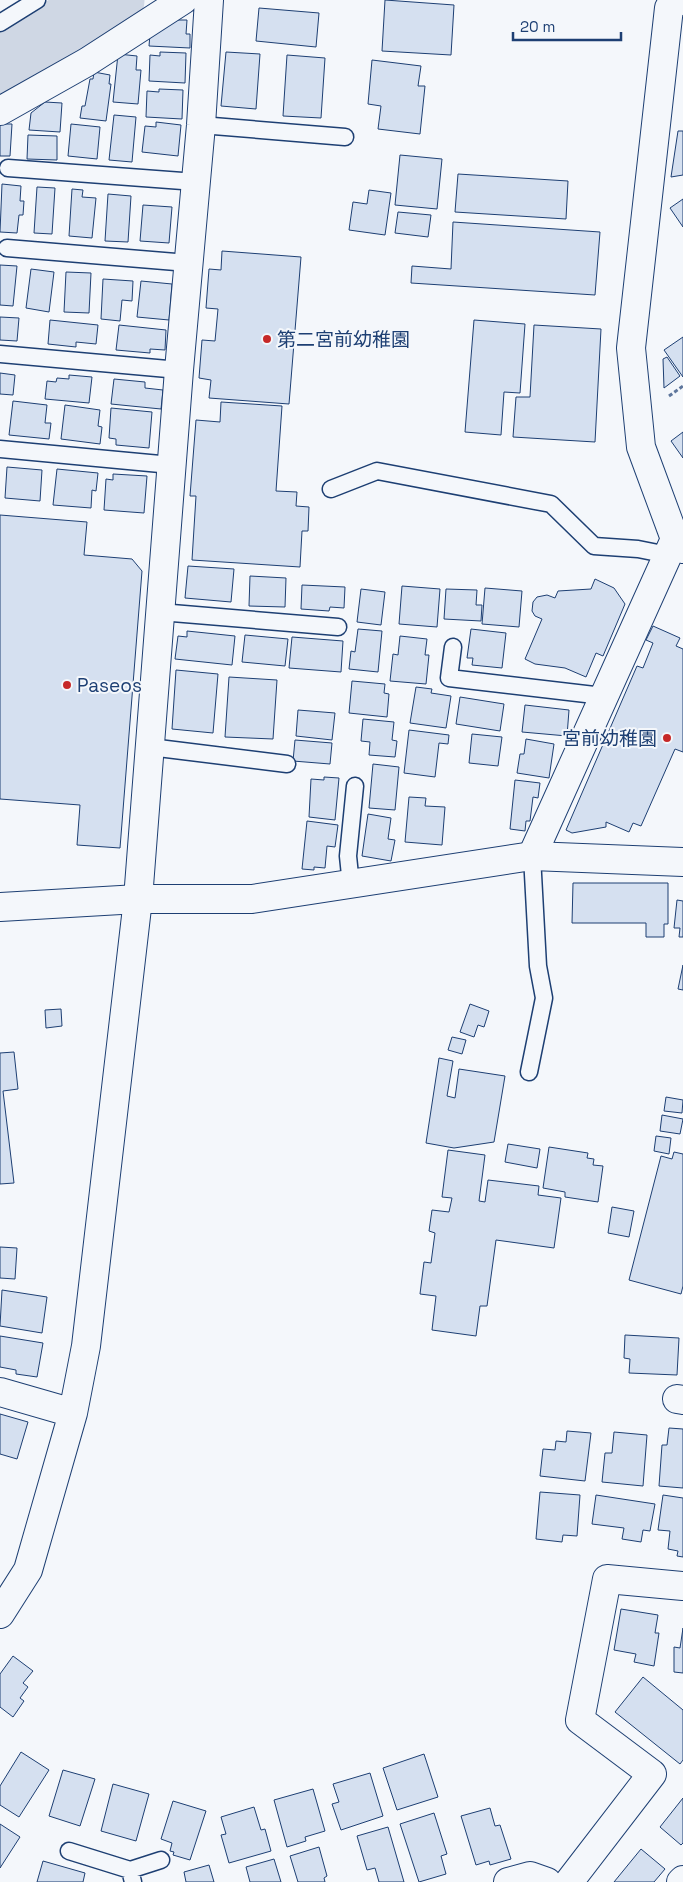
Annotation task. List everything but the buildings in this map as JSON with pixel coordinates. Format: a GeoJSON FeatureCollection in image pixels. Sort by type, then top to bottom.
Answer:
{"type":"FeatureCollection","features":[{"type":"Feature","properties":{"kind":"street"},"geometry":{"type":"LineString","coordinates":[[0,111],[87,62],[183,0]]}},
{"type":"Feature","properties":{"kind":"street"},"geometry":{"type":"LineString","coordinates":[[0,1614],[28,1570],[73,1413],[86,1346],[138,898],[171,466],[201,125],[209,0]]}},
{"type":"Feature","properties":{"kind":"street"},"geometry":{"type":"LineString","coordinates":[[532,856],[603,696],[676,547],[641,447],[632,348],[671,3]]}},
{"type":"Feature","properties":{"kind":"street"},"geometry":{"type":"LineString","coordinates":[[0,907],[138,898],[252,899],[532,856],[681,859]]}},
{"type":"Feature","properties":{"kind":"street"},"geometry":{"type":"LineString","coordinates":[[0,1392],[73,1413]]}},
{"type":"Feature","properties":{"kind":"street"},"geometry":{"type":"LineString","coordinates":[[568,1882],[652,1774],[580,1720],[607,1579],[683,1586]]}},
{"type":"Feature","properties":{"kind":"street"},"geometry":{"type":"LineString","coordinates":[[508,1882],[530,1876],[547,1882]]}},
{"type":"Feature","properties":{"kind":"lane"},"geometry":{"type":"LineString","coordinates":[[0,23],[37,0]]}},
{"type":"Feature","properties":{"kind":"lane"},"geometry":{"type":"LineString","coordinates":[[201,125],[345,137]]}},
{"type":"Feature","properties":{"kind":"lane"},"geometry":{"type":"LineString","coordinates":[[8,168],[196,182]]}},
{"type":"Feature","properties":{"kind":"lane"},"geometry":{"type":"LineString","coordinates":[[7,248],[188,263]]}},
{"type":"Feature","properties":{"kind":"lane"},"geometry":{"type":"LineString","coordinates":[[0,354],[179,370]]}},
{"type":"Feature","properties":{"kind":"lane"},"geometry":{"type":"LineString","coordinates":[[0,449],[171,466]]}},
{"type":"Feature","properties":{"kind":"lane"},"geometry":{"type":"LineString","coordinates":[[331,489],[377,471],[551,504],[594,546],[638,549],[676,547]]}},
{"type":"Feature","properties":{"kind":"lane"},"geometry":{"type":"LineString","coordinates":[[160,612],[338,627]]}},
{"type":"Feature","properties":{"kind":"lane"},"geometry":{"type":"LineString","coordinates":[[453,647],[449,678],[603,696]]}},
{"type":"Feature","properties":{"kind":"lane"},"geometry":{"type":"LineString","coordinates":[[150,747],[287,764]]}},
{"type":"Feature","properties":{"kind":"lane"},"geometry":{"type":"LineString","coordinates":[[351,885],[348,856],[355,786]]}},
{"type":"Feature","properties":{"kind":"lane"},"geometry":{"type":"LineString","coordinates":[[529,1072],[544,998],[538,966],[532,856]]}},
{"type":"Feature","properties":{"kind":"lane"},"geometry":{"type":"LineString","coordinates":[[70,1850],[132,1876],[161,1860]]}},
{"type":"Feature","properties":{"kind":"waterway"},"geometry":{"type":"LineString","coordinates":[[0,67],[112,0]]}},
{"type":"Feature","properties":{"kind":"place","name":"第二宮前幼稚園"},"geometry":{"type":"Point","coordinates":[267,339]}},
{"type":"Feature","properties":{"kind":"place","name":"Paseos"},"geometry":{"type":"Point","coordinates":[67,685]}},
{"type":"Feature","properties":{"kind":"place","name":"宮前幼稚園"},"geometry":{"type":"Point","coordinates":[667,738]}}]}
